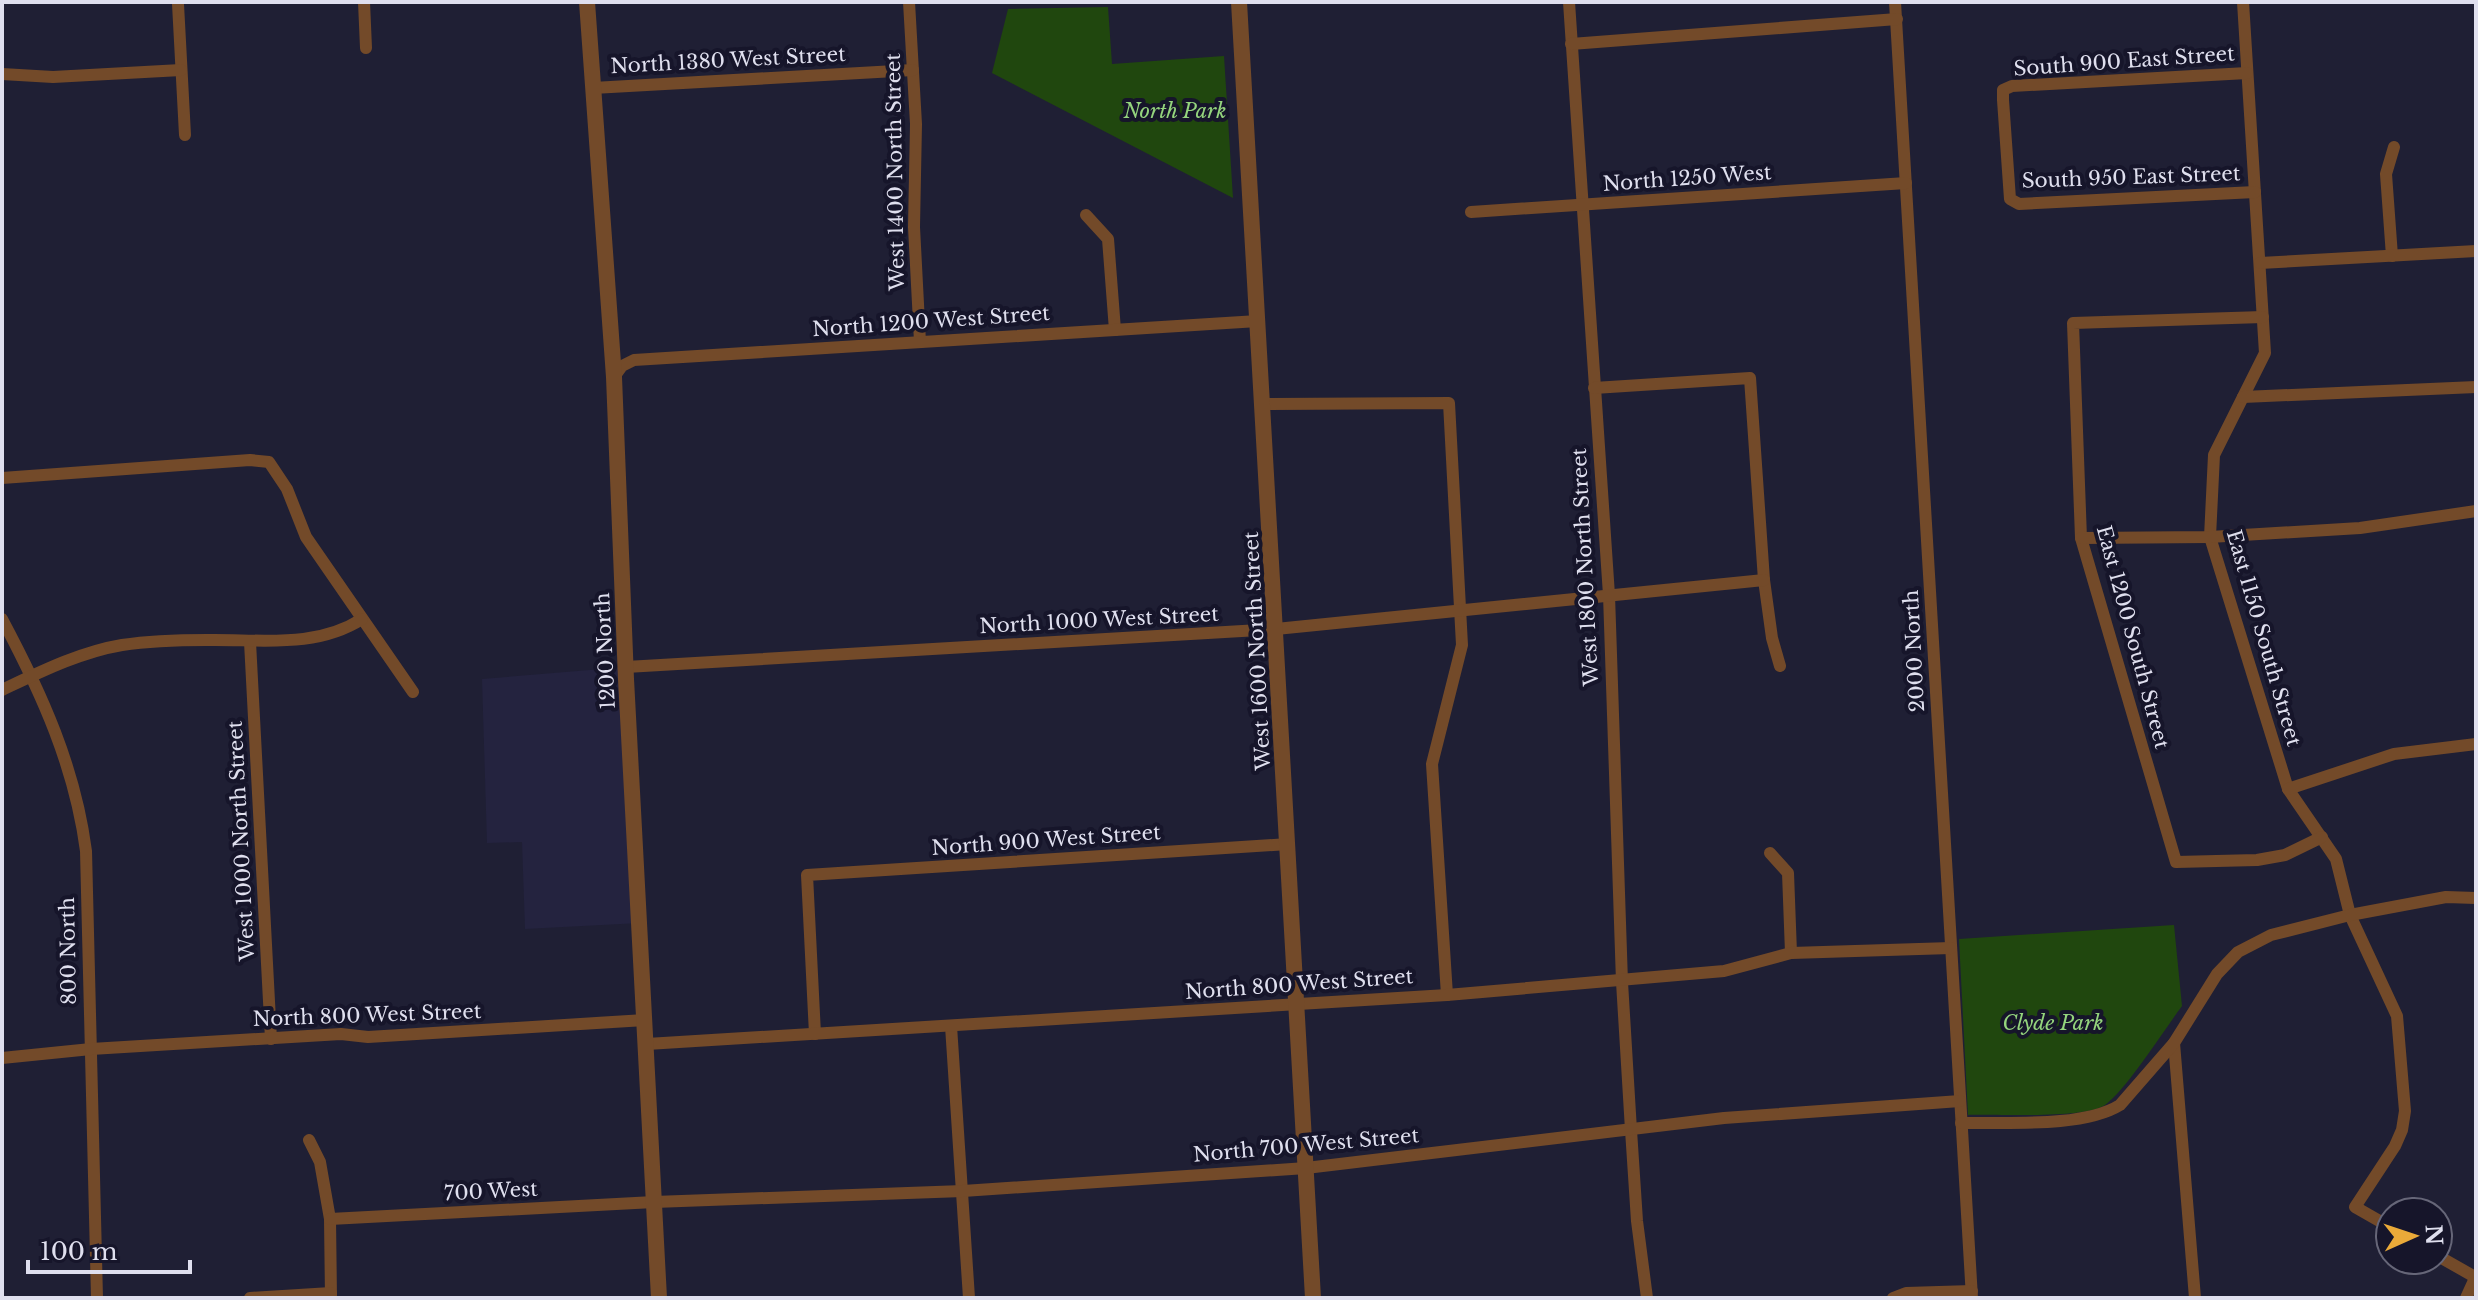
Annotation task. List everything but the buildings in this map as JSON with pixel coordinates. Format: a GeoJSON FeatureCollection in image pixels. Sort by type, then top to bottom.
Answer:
{"type":"FeatureCollection","features":[{"type":"Feature","properties":{"kind":"street"},"geometry":{"type":"LineString","coordinates":[[364,2],[366,48]]}},
{"type":"Feature","properties":{"kind":"street","name":"1200 North"},"geometry":{"type":"LineString","coordinates":[[587,2],[614,377],[659,1298]]}},
{"type":"Feature","properties":{"kind":"street","name":"West 1400 North Street"},"geometry":{"type":"LineString","coordinates":[[909,2],[916,124],[914,227],[920,342]]}},
{"type":"Feature","properties":{"kind":"street","name":"West 1600 North Street"},"geometry":{"type":"LineString","coordinates":[[1239,2],[1313,1298]]}},
{"type":"Feature","properties":{"kind":"street","name":"West 1800 North Street"},"geometry":{"type":"LineString","coordinates":[[1569,2],[1609,595],[1622,982],[1637,1221],[1647,1298]]}},
{"type":"Feature","properties":{"kind":"street","name":"2000 North"},"geometry":{"type":"LineString","coordinates":[[1895,2],[1972,1295]]}},
{"type":"Feature","properties":{"kind":"street","name":"East 1150 South Street"},"geometry":{"type":"LineString","coordinates":[[2243,2],[2265,353],[2214,455],[2210,537],[2288,789],[2336,859],[2350,915],[2397,1016],[2405,1111],[2402,1130],[2355,1207],[2374,1218]]}},
{"type":"Feature","properties":{"kind":"street"},"geometry":{"type":"LineString","coordinates":[[178,4],[185,135]]}},
{"type":"Feature","properties":{"kind":"street"},"geometry":{"type":"LineString","coordinates":[[1571,44],[1897,19]]}},
{"type":"Feature","properties":{"kind":"street"},"geometry":{"type":"LineString","coordinates":[[2,74],[53,77],[181,70]]}},
{"type":"Feature","properties":{"kind":"street","name":"North 1380 West Street"},"geometry":{"type":"LineString","coordinates":[[593,88],[913,70]]}},
{"type":"Feature","properties":{"kind":"street","name":"South 900 East Street"},"geometry":{"type":"LineString","coordinates":[[2010,199],[2003,90],[2012,86],[2247,73]]}},
{"type":"Feature","properties":{"kind":"street"},"geometry":{"type":"LineString","coordinates":[[2392,256],[2386,174],[2394,147]]}},
{"type":"Feature","properties":{"kind":"street","name":"North 1250 West"},"geometry":{"type":"LineString","coordinates":[[1471,212],[1906,183]]}},
{"type":"Feature","properties":{"kind":"street","name":"South 950 East Street"},"geometry":{"type":"LineString","coordinates":[[2010,199],[2019,204],[2255,192]]}},
{"type":"Feature","properties":{"kind":"street"},"geometry":{"type":"LineString","coordinates":[[1086,215],[1108,239],[1115,330]]}},
{"type":"Feature","properties":{"kind":"street"},"geometry":{"type":"LineString","coordinates":[[2260,263],[2476,251]]}},
{"type":"Feature","properties":{"kind":"street","name":"East 1200 South Street"},"geometry":{"type":"LineString","coordinates":[[2263,317],[2073,323],[2081,538],[2176,862],[2257,860],[2285,855],[2322,837]]}},
{"type":"Feature","properties":{"kind":"street","name":"North 1200 West Street"},"geometry":{"type":"LineString","coordinates":[[614,377],[622,366],[634,360],[1258,321]]}},
{"type":"Feature","properties":{"kind":"street"},"geometry":{"type":"LineString","coordinates":[[1594,388],[1750,378],[1764,580],[1772,638],[1780,666]]}},
{"type":"Feature","properties":{"kind":"street"},"geometry":{"type":"LineString","coordinates":[[2243,397],[2476,387]]}},
{"type":"Feature","properties":{"kind":"street"},"geometry":{"type":"LineString","coordinates":[[1263,404],[1449,403],[1462,645],[1432,764],[1447,995]]}},
{"type":"Feature","properties":{"kind":"street"},"geometry":{"type":"LineString","coordinates":[[2,478],[269,462],[287,489],[306,537],[413,692]]}},
{"type":"Feature","properties":{"kind":"street"},"geometry":{"type":"LineString","coordinates":[[2081,538],[2210,537],[2360,528],[2476,511]]}},
{"type":"Feature","properties":{"kind":"street","name":"North 1000 West Street"},"geometry":{"type":"LineString","coordinates":[[626,667],[1276,629],[1764,580]]}},
{"type":"Feature","properties":{"kind":"street","name":"800 North"},"geometry":{"type":"LineString","coordinates":[[2,619],[55,727],[82,819],[86,851],[97,1298]]}},
{"type":"Feature","properties":{"kind":"street"},"geometry":{"type":"LineString","coordinates":[[2,690],[101,649],[208,640],[300,641],[349,627],[362,619]]}},
{"type":"Feature","properties":{"kind":"street","name":"West 1000 North Street"},"geometry":{"type":"LineString","coordinates":[[250,642],[271,1039]]}},
{"type":"Feature","properties":{"kind":"street"},"geometry":{"type":"LineString","coordinates":[[2288,789],[2394,754],[2476,744]]}},
{"type":"Feature","properties":{"kind":"street","name":"North 900 West Street"},"geometry":{"type":"LineString","coordinates":[[815,1034],[807,875],[1288,844]]}},
{"type":"Feature","properties":{"kind":"street"},"geometry":{"type":"LineString","coordinates":[[1770,853],[1788,873],[1791,953]]}},
{"type":"Feature","properties":{"kind":"street"},"geometry":{"type":"LineString","coordinates":[[1961,1123],[2099,1116],[2120,1105],[2174,1043],[2217,974],[2238,952],[2271,935],[2350,915],[2446,897],[2476,898]]}},
{"type":"Feature","properties":{"kind":"street","name":"North 800 West Street"},"geometry":{"type":"LineString","coordinates":[[647,1044],[1447,995],[1724,971],[1791,953],[1951,948]]}},
{"type":"Feature","properties":{"kind":"street","name":"North 800 West Street"},"geometry":{"type":"LineString","coordinates":[[2,1058],[91,1049],[341,1034],[368,1037],[645,1020]]}},
{"type":"Feature","properties":{"kind":"street"},"geometry":{"type":"LineString","coordinates":[[951,1026],[969,1298]]}},
{"type":"Feature","properties":{"kind":"street"},"geometry":{"type":"LineString","coordinates":[[2174,1043],[2195,1298]]}},
{"type":"Feature","properties":{"kind":"street","name":"North 700 West Street"},"geometry":{"type":"LineString","coordinates":[[654,1202],[963,1191],[1306,1168],[1724,1118],[1960,1101]]}},
{"type":"Feature","properties":{"kind":"street"},"geometry":{"type":"LineString","coordinates":[[250,1298],[331,1296],[330,1219],[320,1162],[309,1140]]}},
{"type":"Feature","properties":{"kind":"street","name":"700 West"},"geometry":{"type":"LineString","coordinates":[[330,1219],[654,1202]]}},
{"type":"Feature","properties":{"kind":"street"},"geometry":{"type":"LineString","coordinates":[[2454,1265],[2476,1277],[2466,1298]]}},
{"type":"Feature","properties":{"kind":"street"},"geometry":{"type":"LineString","coordinates":[[1893,1298],[1906,1293],[1972,1295]]}},
{"type":"Feature","properties":{"kind":"shaded area"},"geometry":{"type":"Polygon","coordinates":[[[626,667],[640,923],[525,929],[522,842],[487,843],[482,679],[626,667]]]}},
{"type":"Feature","properties":{"kind":"green space","name":"North Park"},"geometry":{"type":"Polygon","coordinates":[[[1108,7],[1112,64],[1224,56],[1233,198],[992,73],[1008,9],[1108,7]]]}},
{"type":"Feature","properties":{"kind":"green space","name":"Clyde Park"},"geometry":{"type":"Polygon","coordinates":[[[2174,925],[2182,1006],[2114,1097],[2105,1105],[2079,1112],[1968,1115],[1959,939],[2174,925]]]}}]}
